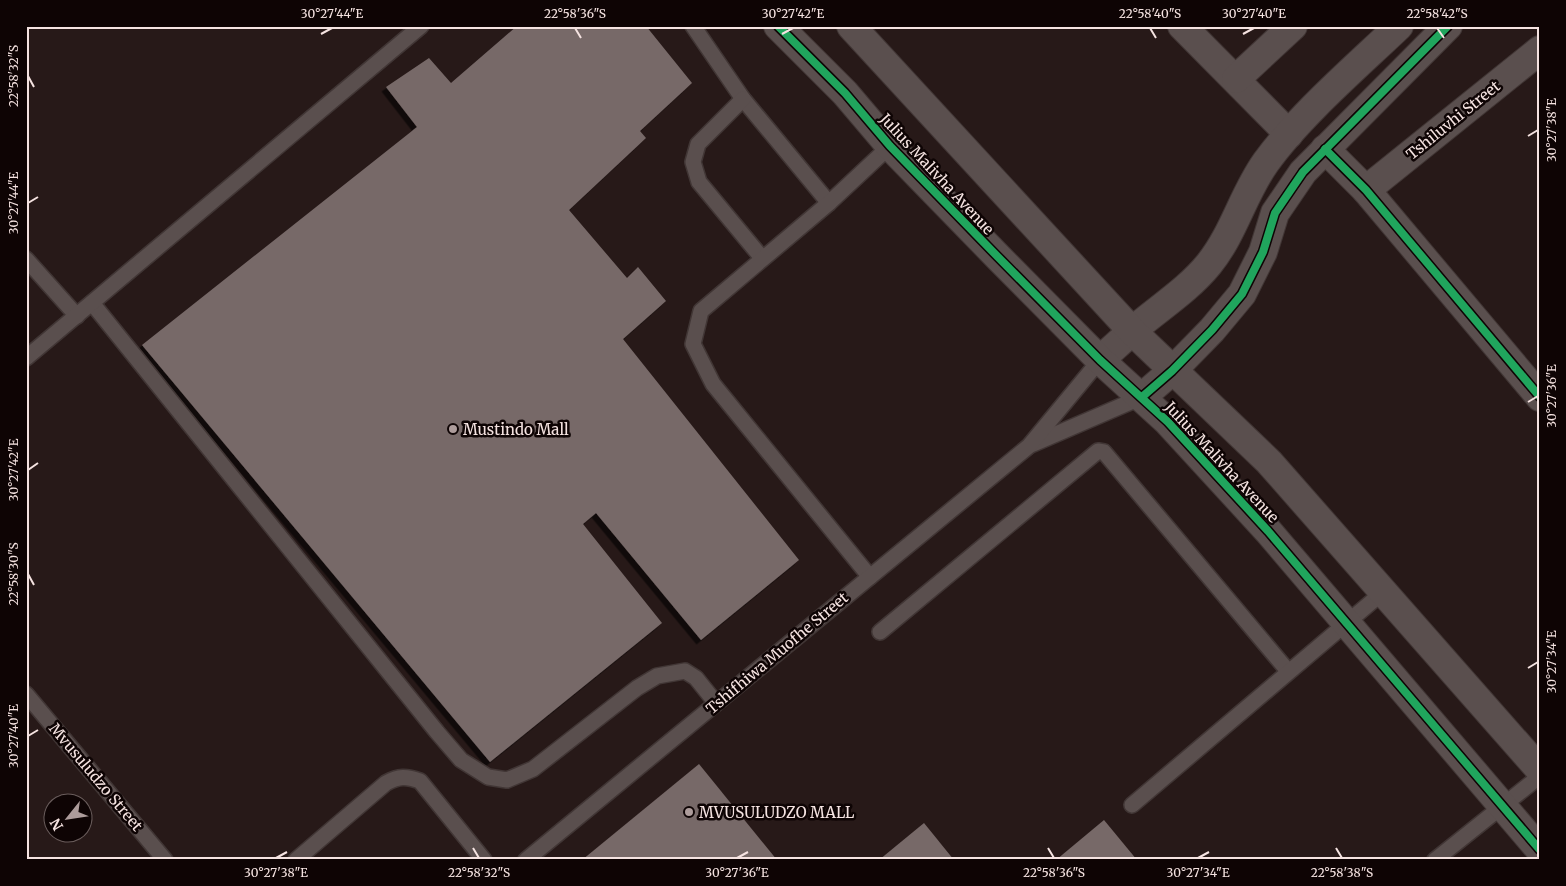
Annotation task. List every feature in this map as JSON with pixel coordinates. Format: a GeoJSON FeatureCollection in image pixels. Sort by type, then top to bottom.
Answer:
{"type":"FeatureCollection","features":[{"type":"Feature","properties":{"kind":"street","name":"Julius Malivha Avenue"},"geometry":{"type":"LineString","coordinates":[[778,26],[844,93],[890,146],[1100,360],[1142,397],[1268,531],[1540,850]]}},
{"type":"Feature","properties":{"kind":"street","name":"Julius Malivha Avenue"},"geometry":{"type":"LineString","coordinates":[[851,26],[1132,331],[1269,462],[1382,593],[1540,770]]}},
{"type":"Feature","properties":{"kind":"street"},"geometry":{"type":"LineString","coordinates":[[1182,26],[1289,134]]}},
{"type":"Feature","properties":{"kind":"street"},"geometry":{"type":"LineString","coordinates":[[1236,79],[1293,26]]}},
{"type":"Feature","properties":{"kind":"street","name":"Tshifhiwa Muofhe Street"},"geometry":{"type":"LineString","coordinates":[[1100,360],[1132,331],[1182,292],[1209,264],[1232,228],[1250,189],[1265,163],[1289,134],[1398,26]]}},
{"type":"Feature","properties":{"kind":"street","name":"Tshifhiwa Muofhe Street"},"geometry":{"type":"LineString","coordinates":[[1142,397],[1172,371],[1212,330],[1242,294],[1263,252],[1275,213],[1303,172],[1448,26]]}},
{"type":"Feature","properties":{"kind":"street","name":"Tshiluvhi Street"},"geometry":{"type":"LineString","coordinates":[[1366,190],[1540,50]]}},
{"type":"Feature","properties":{"kind":"street"},"geometry":{"type":"LineString","coordinates":[[1325,148],[1366,190],[1540,397]]}},
{"type":"Feature","properties":{"kind":"lane"},"geometry":{"type":"LineString","coordinates":[[26,358],[421,26]]}},
{"type":"Feature","properties":{"kind":"lane"},"geometry":{"type":"LineString","coordinates":[[693,26],[743,99],[829,203]]}},
{"type":"Feature","properties":{"kind":"lane"},"geometry":{"type":"LineString","coordinates":[[743,99],[698,144],[693,162],[699,182],[762,258]]}},
{"type":"Feature","properties":{"kind":"lane"},"geometry":{"type":"LineString","coordinates":[[870,576],[713,384],[693,344],[701,311],[829,203],[890,146]]}},
{"type":"Feature","properties":{"kind":"lane"},"geometry":{"type":"LineString","coordinates":[[26,259],[76,316]]}},
{"type":"Feature","properties":{"kind":"lane"},"geometry":{"type":"LineString","coordinates":[[92,303],[461,760],[488,777],[507,780],[533,769],[637,688],[657,676],[685,671],[696,678],[716,703]]}},
{"type":"Feature","properties":{"kind":"lane","name":"Tshifhiwa Muofhe Street"},"geometry":{"type":"LineString","coordinates":[[526,860],[1029,446],[1100,360]]}},
{"type":"Feature","properties":{"kind":"lane","name":"Tshifhiwa Muofhe Street"},"geometry":{"type":"LineString","coordinates":[[1029,446],[1142,397]]}},
{"type":"Feature","properties":{"kind":"lane"},"geometry":{"type":"LineString","coordinates":[[880,632],[1098,451],[1104,452],[1288,671]]}},
{"type":"Feature","properties":{"kind":"lane"},"geometry":{"type":"LineString","coordinates":[[1132,805],[1382,593]]}},
{"type":"Feature","properties":{"kind":"lane","name":"Mvusuludzo Street"},"geometry":{"type":"LineString","coordinates":[[26,694],[165,860]]}},
{"type":"Feature","properties":{"kind":"lane"},"geometry":{"type":"LineString","coordinates":[[296,860],[386,783],[397,777],[407,776],[420,781],[484,860]]}},
{"type":"Feature","properties":{"kind":"lane"},"geometry":{"type":"LineString","coordinates":[[1435,860],[1502,804],[1540,776]]}},
{"type":"Feature","properties":{"kind":"building","name":"Mustindo Mall"},"geometry":{"type":"Polygon","coordinates":[[[517,26],[646,26],[692,83],[640,131],[646,138],[569,210],[627,278],[638,267],[666,301],[623,339],[799,560],[701,640],[596,513],[583,524],[662,623],[490,762],[142,345],[417,127],[386,87],[429,58],[451,83],[517,26]]]}},
{"type":"Feature","properties":{"kind":"building","name":"MVUSULUDZO MALL"},"geometry":{"type":"Polygon","coordinates":[[[699,764],[777,860],[582,860],[699,764]]]}},
{"type":"Feature","properties":{"kind":"building"},"geometry":{"type":"Polygon","coordinates":[[[1104,820],[1137,860],[1056,860],[1104,820]]]}},
{"type":"Feature","properties":{"kind":"building"},"geometry":{"type":"Polygon","coordinates":[[[924,823],[954,860],[879,860],[924,823]]]}},
{"type":"Feature","properties":{"kind":"cycle path"},"geometry":{"type":"LineString","coordinates":[[778,26],[845,93],[890,146],[998,257],[1100,360],[1168,422],[1268,531],[1540,850]]}},
{"type":"Feature","properties":{"kind":"cycle path"},"geometry":{"type":"LineString","coordinates":[[1142,397],[1172,371],[1212,330],[1242,294],[1263,252],[1275,213],[1303,172],[1448,26]]}},
{"type":"Feature","properties":{"kind":"cycle path"},"geometry":{"type":"LineString","coordinates":[[1325,149],[1366,190],[1540,397]]}},
{"type":"Feature","properties":{"kind":"place","name":"Mustindo Mall"},"geometry":{"type":"Point","coordinates":[453,429]}},
{"type":"Feature","properties":{"kind":"place","name":"MVUSULUDZO MALL"},"geometry":{"type":"Point","coordinates":[689,812]}}]}
